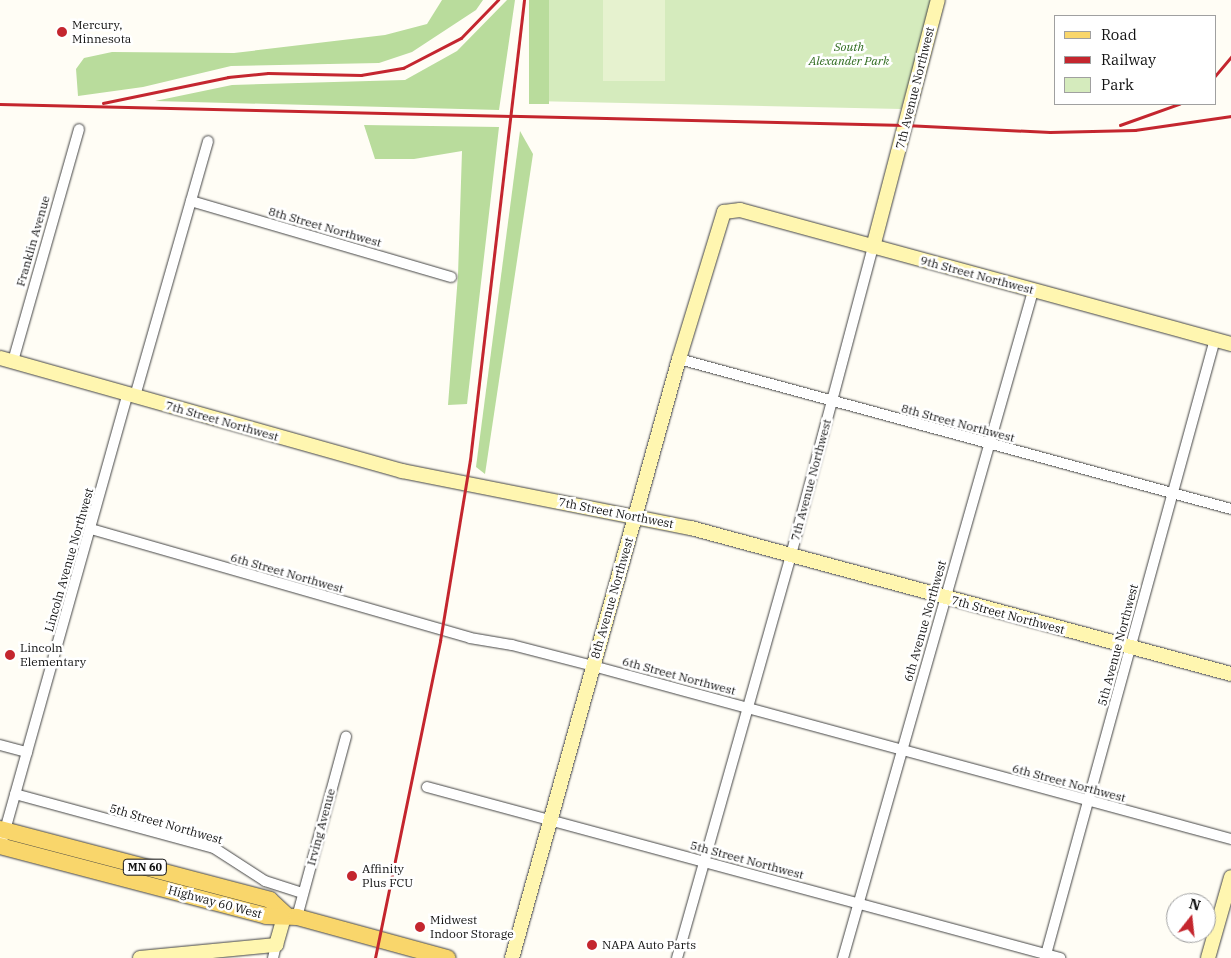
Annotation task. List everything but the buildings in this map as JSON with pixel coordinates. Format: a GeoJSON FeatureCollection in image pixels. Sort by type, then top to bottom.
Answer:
{"type":"FeatureCollection","features":[{"type":"Feature","properties":{"kind":"main road","name":"Highway 60 West"},"geometry":{"type":"LineString","coordinates":[[1,840],[270,900],[291,915]]}},
{"type":"Feature","properties":{"kind":"main road","name":"MN 60"},"geometry":{"type":"LineString","coordinates":[[291,915],[447,958]]}},
{"type":"Feature","properties":{"kind":"street","name":"7th Avenue Northwest"},"geometry":{"type":"LineString","coordinates":[[677,958],[833,402],[938,0]]}},
{"type":"Feature","properties":{"kind":"street","name":"Franklin Avenue"},"geometry":{"type":"LineString","coordinates":[[7,359],[79,129]]}},
{"type":"Feature","properties":{"kind":"street","name":"Lincoln Avenue Northwest"},"geometry":{"type":"LineString","coordinates":[[1,840],[91,529],[208,141]]}},
{"type":"Feature","properties":{"kind":"street","name":"8th Street Northwest"},"geometry":{"type":"LineString","coordinates":[[191,201],[451,277]]}},
{"type":"Feature","properties":{"kind":"street","name":"9th Street Northwest"},"geometry":{"type":"LineString","coordinates":[[724,212],[740,210],[1231,344]]}},
{"type":"Feature","properties":{"kind":"street","name":"8th Avenue Northwest"},"geometry":{"type":"LineString","coordinates":[[512,958],[679,359],[724,212]]}},
{"type":"Feature","properties":{"kind":"street","name":"6th Avenue Northwest"},"geometry":{"type":"LineString","coordinates":[[843,958],[1033,291]]}},
{"type":"Feature","properties":{"kind":"street","name":"5th Avenue Northwest"},"geometry":{"type":"LineString","coordinates":[[1046,956],[1215,339]]}},
{"type":"Feature","properties":{"kind":"street","name":"7th Street Northwest"},"geometry":{"type":"LineString","coordinates":[[7,359],[402,471],[635,515],[791,555],[944,598],[1231,674]]}},
{"type":"Feature","properties":{"kind":"street","name":"8th Street Northwest"},"geometry":{"type":"LineString","coordinates":[[679,359],[1231,509]]}},
{"type":"Feature","properties":{"kind":"street","name":"6th Street Northwest"},"geometry":{"type":"LineString","coordinates":[[91,529],[470,638],[593,666],[1231,839]]}},
{"type":"Feature","properties":{"kind":"street","name":"Irving Avenue"},"geometry":{"type":"LineString","coordinates":[[275,952],[303,893],[346,737]]}},
{"type":"Feature","properties":{"kind":"street"},"geometry":{"type":"LineString","coordinates":[[0,745],[27,752]]}},
{"type":"Feature","properties":{"kind":"street","name":"5th Street Northwest"},"geometry":{"type":"LineString","coordinates":[[427,787],[859,903],[1046,956],[1060,958]]}},
{"type":"Feature","properties":{"kind":"street","name":"5th Street Northwest"},"geometry":{"type":"LineString","coordinates":[[14,794],[214,848],[265,881],[303,893]]}},
{"type":"Feature","properties":{"kind":"street"},"geometry":{"type":"LineString","coordinates":[[1208,958],[1231,877]]}},
{"type":"Feature","properties":{"kind":"street"},"geometry":{"type":"LineString","coordinates":[[140,958],[275,952]]}},
{"type":"Feature","properties":{"kind":"green space"},"geometry":{"type":"Polygon","coordinates":[[[442,0],[483,0],[476,10],[412,52],[379,63],[231,66],[143,87],[78,96],[76,69],[84,58],[112,52],[234,53],[385,35],[427,24],[442,0]]]}},
{"type":"Feature","properties":{"kind":"green space"},"geometry":{"type":"Polygon","coordinates":[[[507,0],[515,0],[499,110],[155,101],[232,85],[405,80],[457,51],[507,0]]]}},
{"type":"Feature","properties":{"kind":"green space"},"geometry":{"type":"Polygon","coordinates":[[[529,0],[549,0],[549,104],[529,104],[529,0]]]}},
{"type":"Feature","properties":{"kind":"green space","name":"South Alexander Park"},"geometry":{"type":"Polygon","coordinates":[[[539,0],[933,0],[901,109],[531,101],[539,0]]]}},
{"type":"Feature","properties":{"kind":"green space"},"geometry":{"type":"Polygon","coordinates":[[[603,0],[665,0],[665,81],[603,81],[603,0]]]}},
{"type":"Feature","properties":{"kind":"green space"},"geometry":{"type":"Polygon","coordinates":[[[364,125],[499,127],[467,404],[448,405],[458,275],[462,151],[414,159],[375,159],[364,125]]]}},
{"type":"Feature","properties":{"kind":"green space"},"geometry":{"type":"Polygon","coordinates":[[[520,131],[533,154],[485,474],[476,467],[520,131]]]}},
{"type":"Feature","properties":{"kind":"railway"},"geometry":{"type":"LineString","coordinates":[[103,103],[228,77],[268,73],[361,75],[403,68],[461,38],[498,0]]}},
{"type":"Feature","properties":{"kind":"railway"},"geometry":{"type":"LineString","coordinates":[[375,958],[440,641],[470,460],[524,0]]}},
{"type":"Feature","properties":{"kind":"railway"},"geometry":{"type":"LineString","coordinates":[[1216,75],[1231,57]]}},
{"type":"Feature","properties":{"kind":"railway"},"geometry":{"type":"LineString","coordinates":[[0,104],[905,125],[1050,132],[1135,130],[1231,116]]}},
{"type":"Feature","properties":{"kind":"railway"},"geometry":{"type":"LineString","coordinates":[[1120,125],[1176,105]]}},
{"type":"Feature","properties":{"kind":"place","name":"Mercury, Minnesota"},"geometry":{"type":"Point","coordinates":[62,32]}},
{"type":"Feature","properties":{"kind":"place","name":"Lincoln Elementary"},"geometry":{"type":"Point","coordinates":[10,655]}},
{"type":"Feature","properties":{"kind":"place","name":"Affinity Plus FCU"},"geometry":{"type":"Point","coordinates":[352,876]}},
{"type":"Feature","properties":{"kind":"place","name":"Midwest Indoor Storage"},"geometry":{"type":"Point","coordinates":[420,927]}},
{"type":"Feature","properties":{"kind":"place","name":"NAPA Auto Parts"},"geometry":{"type":"Point","coordinates":[592,945]}}]}
